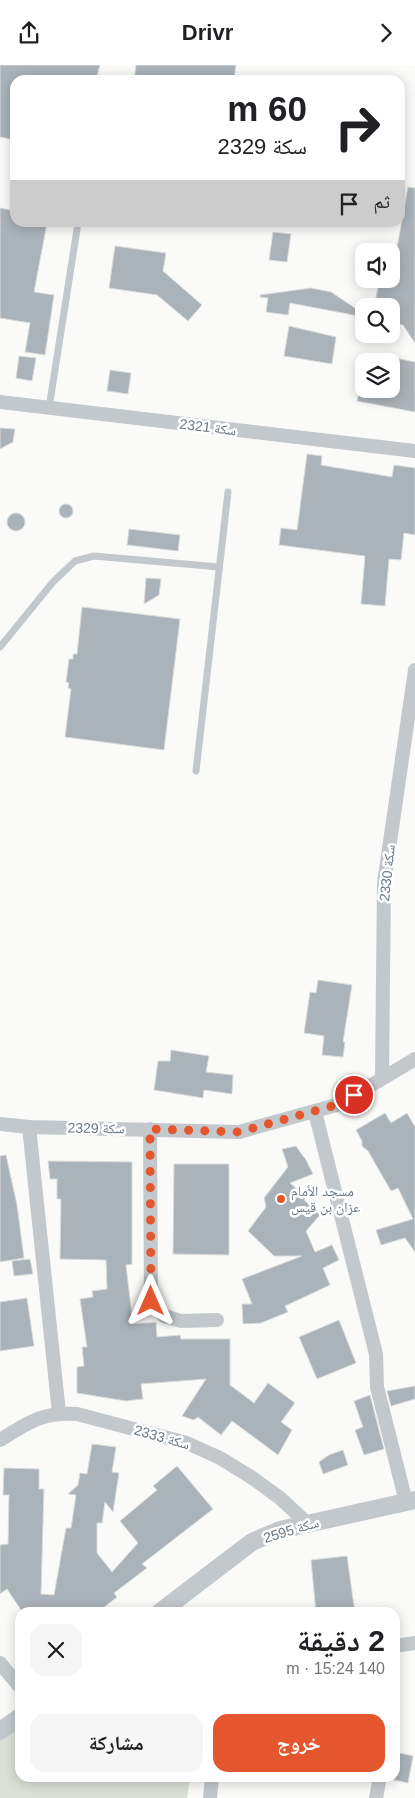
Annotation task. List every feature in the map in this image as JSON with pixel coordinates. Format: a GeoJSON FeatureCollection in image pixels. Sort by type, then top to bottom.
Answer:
{"type":"FeatureCollection","features":[{"type":"Feature","properties":{"kind":"street","name":"سكة 2321"},"geometry":{"type":"LineString","coordinates":[[0,402],[415,451]]}},
{"type":"Feature","properties":{"kind":"street","name":"سكة 2330"},"geometry":{"type":"LineString","coordinates":[[382,1077],[384,883],[415,670]]}},
{"type":"Feature","properties":{"kind":"street","name":"سكة 2329"},"geometry":{"type":"LineString","coordinates":[[0,1125],[239,1132],[340,1104],[382,1077],[415,1059]]}},
{"type":"Feature","properties":{"kind":"street"},"geometry":{"type":"LineString","coordinates":[[314,1111],[376,1354],[377,1387],[410,1501]]}},
{"type":"Feature","properties":{"kind":"street"},"geometry":{"type":"LineString","coordinates":[[29,1127],[59,1413]]}},
{"type":"Feature","properties":{"kind":"street"},"geometry":{"type":"LineString","coordinates":[[150,1129],[151,1301],[164,1316],[181,1321],[217,1320]]}},
{"type":"Feature","properties":{"kind":"street","name":"سكة 2333"},"geometry":{"type":"LineString","coordinates":[[0,1440],[36,1419],[59,1413],[77,1414],[187,1443],[220,1458],[251,1477],[280,1498],[307,1523]]}},
{"type":"Feature","properties":{"kind":"street","name":"سكة 2595"},"geometry":{"type":"LineString","coordinates":[[166,1607],[252,1542],[280,1530],[410,1501]]}},
{"type":"Feature","properties":{"kind":"street"},"geometry":{"type":"LineString","coordinates":[[400,1645],[415,1643]]}},
{"type":"Feature","properties":{"kind":"street"},"geometry":{"type":"LineString","coordinates":[[0,1663],[15,1681]]}},
{"type":"Feature","properties":{"kind":"street"},"geometry":{"type":"LineString","coordinates":[[0,1731],[15,1720]]}},
{"type":"Feature","properties":{"kind":"street"},"geometry":{"type":"LineString","coordinates":[[210,1798],[212,1782]]}},
{"type":"Feature","properties":{"kind":"street"},"geometry":{"type":"LineString","coordinates":[[376,1798],[379,1782]]}},
{"type":"Feature","properties":{"kind":"lane"},"geometry":{"type":"LineString","coordinates":[[49,408],[77,227]]}},
{"type":"Feature","properties":{"kind":"lane"},"geometry":{"type":"LineString","coordinates":[[196,771],[228,492]]}},
{"type":"Feature","properties":{"kind":"lane"},"geometry":{"type":"LineString","coordinates":[[0,647],[53,582],[75,561],[94,556],[219,567]]}},
{"type":"Feature","properties":{"kind":"shaded area"},"geometry":{"type":"Polygon","coordinates":[[[15,1729],[15,1782],[189,1782],[187,1798],[0,1798],[0,1740],[15,1729]]]}},
{"type":"Feature","properties":{"kind":"building"},"geometry":{"type":"Polygon","coordinates":[[[0,65],[100,65],[97,75],[10,75],[10,139],[0,137],[0,65]]]}},
{"type":"Feature","properties":{"kind":"building"},"geometry":{"type":"Polygon","coordinates":[[[136,65],[236,65],[235,75],[135,75],[136,65]]]}},
{"type":"Feature","properties":{"kind":"building"},"geometry":{"type":"Polygon","coordinates":[[[408,187],[415,188],[415,343],[403,325],[400,324],[400,298],[376,298],[378,288],[400,288],[400,243],[398,243],[401,227],[405,227],[405,204],[408,187]]]}},
{"type":"Feature","properties":{"kind":"building"},"geometry":{"type":"Polygon","coordinates":[[[0,208],[10,210],[10,227],[46,227],[34,292],[54,295],[45,355],[25,352],[30,323],[0,318],[0,208]]]}},
{"type":"Feature","properties":{"kind":"building"},"geometry":{"type":"Polygon","coordinates":[[[273,232],[291,234],[287,262],[269,260],[273,232]]]}},
{"type":"Feature","properties":{"kind":"building"},"geometry":{"type":"Polygon","coordinates":[[[115,246],[166,253],[163,271],[202,305],[188,321],[157,295],[109,288],[115,246]]]}},
{"type":"Feature","properties":{"kind":"building"},"geometry":{"type":"Polygon","coordinates":[[[311,288],[331,292],[355,308],[355,315],[290,303],[288,315],[266,312],[268,298],[260,297],[260,295],[311,288]]]}},
{"type":"Feature","properties":{"kind":"building"},"geometry":{"type":"Polygon","coordinates":[[[289,326],[336,337],[332,364],[284,356],[289,326]]]}},
{"type":"Feature","properties":{"kind":"building"},"geometry":{"type":"Polygon","coordinates":[[[19,356],[36,358],[32,381],[16,378],[19,356]]]}},
{"type":"Feature","properties":{"kind":"building"},"geometry":{"type":"Polygon","coordinates":[[[400,359],[415,362],[415,412],[357,401],[358,398],[400,398],[400,359]]]}},
{"type":"Feature","properties":{"kind":"building"},"geometry":{"type":"Polygon","coordinates":[[[110,370],[131,373],[128,394],[107,391],[110,370]]]}},
{"type":"Feature","properties":{"kind":"building"},"geometry":{"type":"Polygon","coordinates":[[[0,428],[15,429],[13,442],[0,449],[0,428]]]}},
{"type":"Feature","properties":{"kind":"building"},"geometry":{"type":"Polygon","coordinates":[[[307,454],[322,456],[321,465],[392,477],[394,465],[415,468],[415,535],[404,533],[401,560],[389,559],[385,606],[361,604],[365,556],[279,545],[281,528],[297,530],[307,454]]]}},
{"type":"Feature","properties":{"kind":"building"},"geometry":{"type":"Polygon","coordinates":[[[63,504],[69,504],[73,511],[69,518],[63,518],[59,514],[59,508],[63,504]]]}},
{"type":"Feature","properties":{"kind":"building"},"geometry":{"type":"Polygon","coordinates":[[[12,513],[20,513],[25,518],[23,529],[12,531],[7,526],[7,518],[12,513]]]}},
{"type":"Feature","properties":{"kind":"building"},"geometry":{"type":"Polygon","coordinates":[[[129,529],[180,535],[178,551],[127,545],[129,529]]]}},
{"type":"Feature","properties":{"kind":"building"},"geometry":{"type":"Polygon","coordinates":[[[146,578],[161,579],[159,595],[144,604],[146,578]]]}},
{"type":"Feature","properties":{"kind":"building"},"geometry":{"type":"Polygon","coordinates":[[[82,607],[180,619],[164,750],[65,737],[71,689],[68,688],[69,683],[66,682],[69,659],[73,659],[73,654],[77,654],[82,607]]]}},
{"type":"Feature","properties":{"kind":"building"},"geometry":{"type":"Polygon","coordinates":[[[318,980],[352,985],[343,1042],[345,1042],[343,1057],[322,1055],[324,1036],[304,1033],[310,992],[316,993],[318,980]]]}},
{"type":"Feature","properties":{"kind":"building"},"geometry":{"type":"Polygon","coordinates":[[[171,1050],[209,1056],[206,1072],[233,1075],[232,1094],[204,1090],[203,1098],[154,1090],[158,1061],[170,1061],[171,1050]]]}},
{"type":"Feature","properties":{"kind":"building"},"geometry":{"type":"Polygon","coordinates":[[[385,1113],[391,1123],[407,1113],[415,1127],[415,1252],[405,1238],[381,1245],[376,1230],[413,1219],[398,1188],[391,1191],[368,1151],[362,1146],[362,1141],[356,1130],[385,1113]]]}},
{"type":"Feature","properties":{"kind":"building"},"geometry":{"type":"Polygon","coordinates":[[[296,1146],[313,1174],[290,1183],[306,1197],[304,1200],[320,1215],[306,1231],[315,1252],[332,1245],[339,1260],[323,1268],[330,1285],[285,1306],[288,1312],[261,1323],[243,1324],[242,1304],[252,1304],[242,1279],[302,1256],[274,1256],[248,1231],[266,1207],[264,1198],[288,1167],[282,1149],[296,1146]]]}},
{"type":"Feature","properties":{"kind":"building"},"geometry":{"type":"Polygon","coordinates":[[[6,1155],[17,1205],[24,1258],[0,1262],[0,1156],[6,1155]]]}},
{"type":"Feature","properties":{"kind":"building"},"geometry":{"type":"Polygon","coordinates":[[[48,1161],[132,1162],[132,1264],[126,1265],[133,1324],[156,1322],[157,1337],[180,1335],[181,1339],[230,1339],[230,1385],[254,1403],[268,1383],[295,1403],[281,1422],[292,1430],[278,1455],[232,1421],[221,1435],[198,1417],[194,1420],[182,1416],[206,1379],[141,1384],[143,1399],[126,1401],[77,1393],[77,1367],[84,1366],[82,1347],[87,1347],[80,1299],[93,1297],[92,1291],[107,1289],[106,1260],[60,1259],[61,1199],[57,1199],[57,1179],[50,1179],[48,1161]]]}},
{"type":"Feature","properties":{"kind":"building"},"geometry":{"type":"Polygon","coordinates":[[[174,1164],[229,1164],[229,1255],[173,1254],[174,1164]]]}},
{"type":"Feature","properties":{"kind":"building"},"geometry":{"type":"Polygon","coordinates":[[[30,1259],[33,1274],[14,1276],[12,1261],[30,1259]]]}},
{"type":"Feature","properties":{"kind":"building"},"geometry":{"type":"Polygon","coordinates":[[[27,1298],[34,1346],[0,1351],[0,1302],[27,1298]]]}},
{"type":"Feature","properties":{"kind":"building"},"geometry":{"type":"Polygon","coordinates":[[[339,1320],[356,1363],[317,1379],[299,1337],[339,1320]]]}},
{"type":"Feature","properties":{"kind":"building"},"geometry":{"type":"Polygon","coordinates":[[[415,1386],[415,1399],[391,1406],[387,1391],[415,1386]]]}},
{"type":"Feature","properties":{"kind":"building"},"geometry":{"type":"Polygon","coordinates":[[[370,1395],[384,1449],[364,1455],[355,1430],[363,1427],[354,1401],[370,1395]]]}},
{"type":"Feature","properties":{"kind":"building"},"geometry":{"type":"Polygon","coordinates":[[[92,1444],[116,1447],[112,1472],[119,1473],[113,1512],[105,1502],[102,1523],[97,1523],[97,1553],[112,1572],[138,1543],[120,1521],[157,1490],[153,1486],[177,1466],[213,1509],[142,1564],[147,1568],[114,1593],[117,1597],[104,1607],[19,1607],[7,1589],[0,1594],[0,1545],[8,1544],[9,1495],[3,1495],[4,1468],[39,1469],[39,1489],[44,1489],[41,1594],[54,1595],[66,1528],[71,1528],[76,1495],[68,1494],[78,1485],[80,1473],[87,1474],[92,1444]]]}},
{"type":"Feature","properties":{"kind":"building"},"geometry":{"type":"Polygon","coordinates":[[[343,1450],[348,1465],[323,1474],[319,1462],[329,1455],[343,1450]]]}},
{"type":"Feature","properties":{"kind":"building"},"geometry":{"type":"Polygon","coordinates":[[[347,1556],[354,1607],[315,1607],[311,1560],[347,1556]]]}},
{"type":"Feature","properties":{"kind":"building"},"geometry":{"type":"Polygon","coordinates":[[[400,1753],[413,1756],[408,1783],[400,1781],[400,1753]]]}},
{"type":"Feature","properties":{"kind":"place","name":"مسجد الأمام عزان بن قيس"},"geometry":{"type":"Point","coordinates":[281,1199]}},
{"type":"Feature","properties":{"kind":"route"},"geometry":{"type":"LineString","coordinates":[[151,1301],[150,1129],[239,1132],[340,1104],[354,1095]]}}]}
